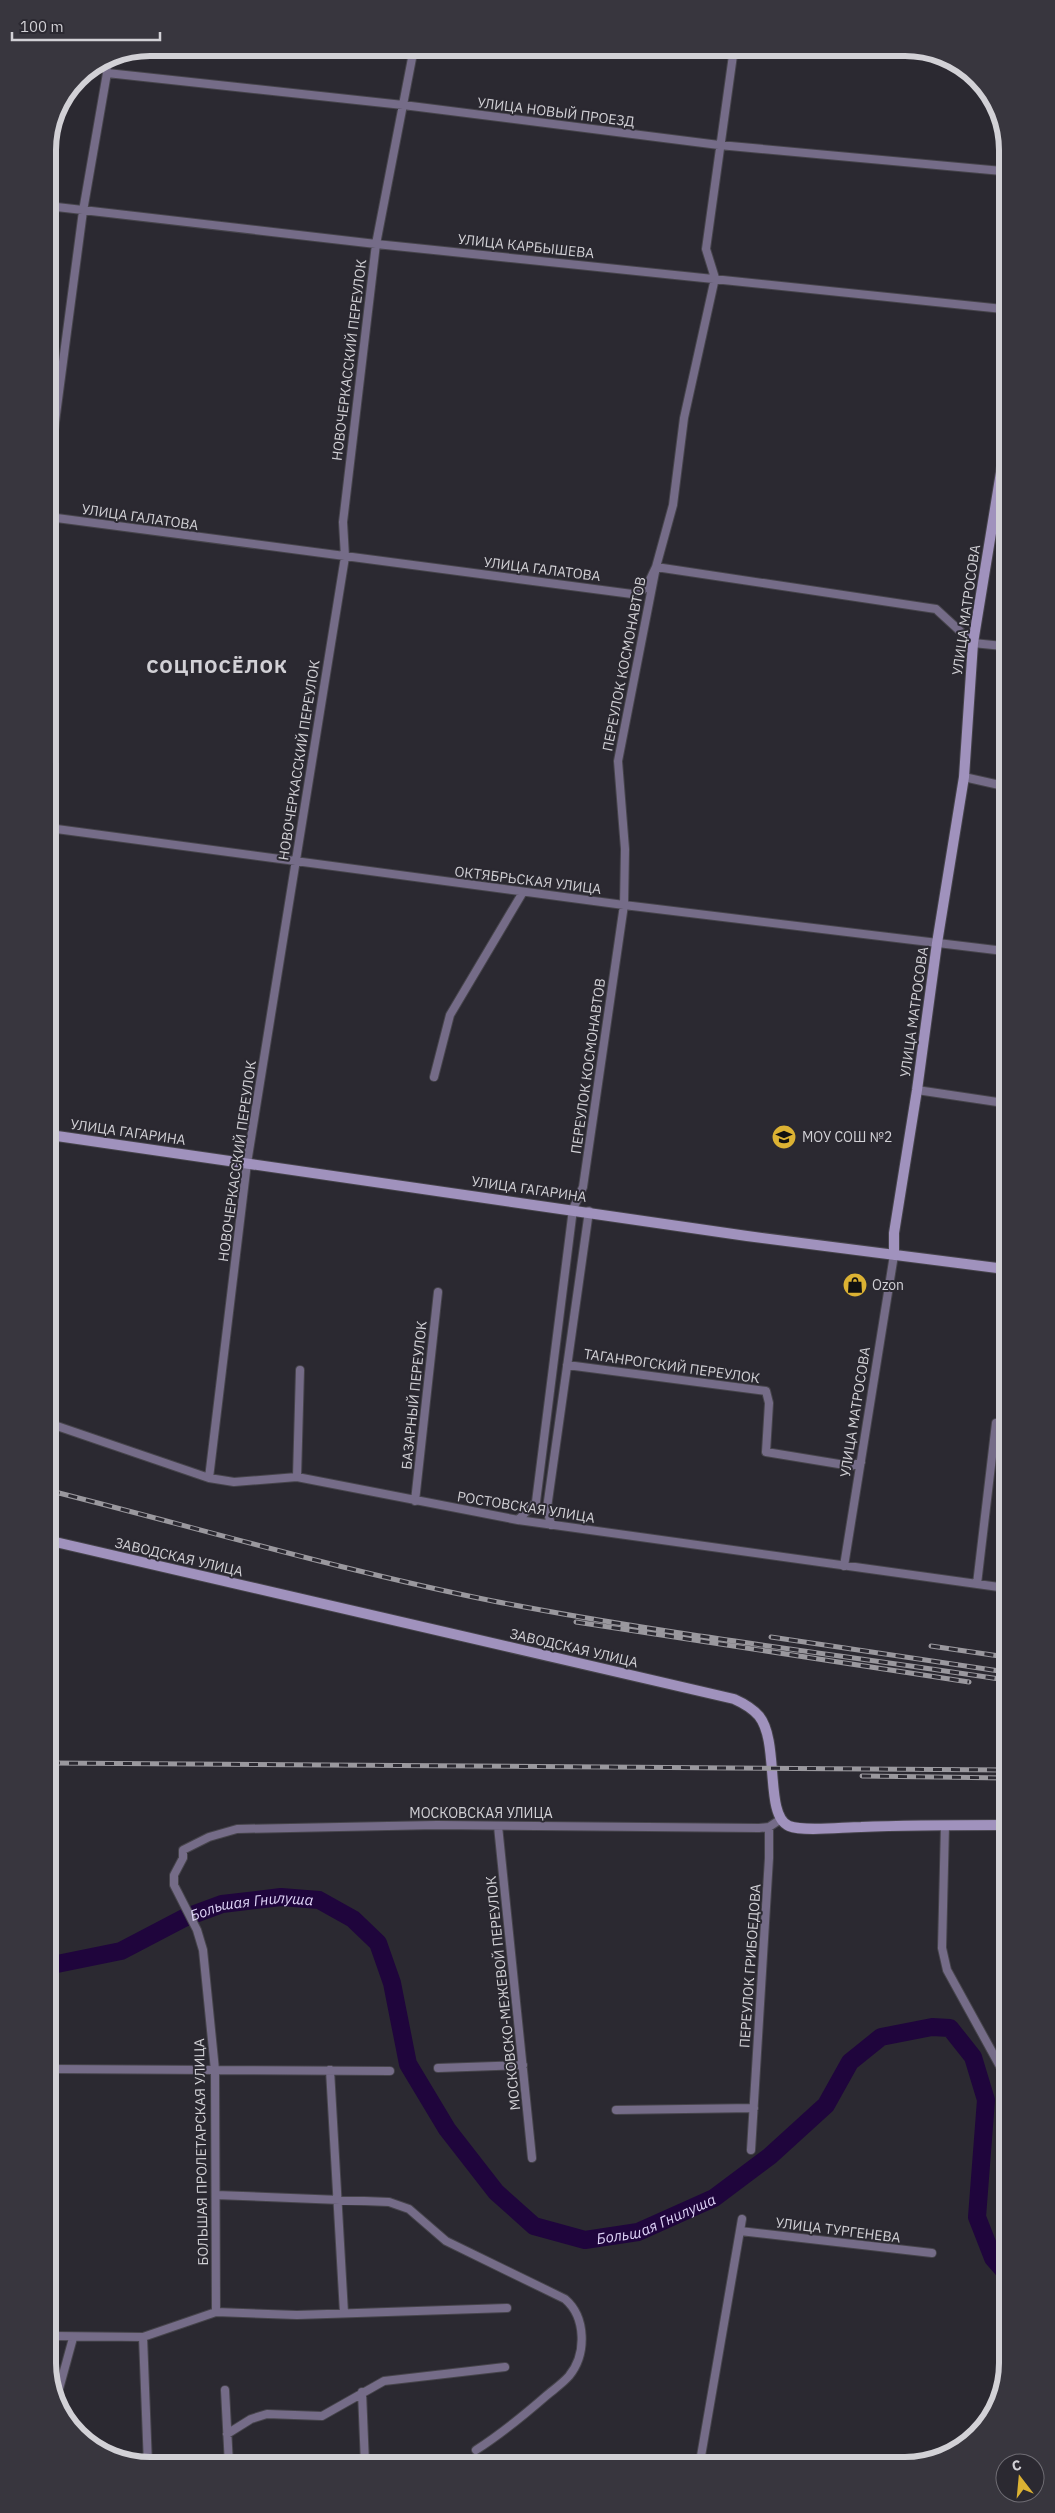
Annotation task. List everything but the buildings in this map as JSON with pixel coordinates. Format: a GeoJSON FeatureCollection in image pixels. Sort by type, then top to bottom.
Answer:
{"type":"FeatureCollection","features":[{"type":"Feature","properties":{"kind":"main road","name":"УЛИЦА МАТРОСОВА"},"geometry":{"type":"LineString","coordinates":[[894,1254],[894,1232],[964,777],[973,643],[999,484]]}},
{"type":"Feature","properties":{"kind":"main road","name":"УЛИЦА ГАГАРИНА"},"geometry":{"type":"LineString","coordinates":[[56,1136],[589,1211],[747,1236],[999,1268]]}},
{"type":"Feature","properties":{"kind":"main road","name":"ЗАВОДСКАЯ УЛИЦА"},"geometry":{"type":"LineString","coordinates":[[56,1542],[734,1699],[753,1710],[764,1724],[769,1735],[774,1797],[781,1819]]}},
{"type":"Feature","properties":{"kind":"main road"},"geometry":{"type":"LineString","coordinates":[[781,1819],[788,1826],[797,1827],[999,1825]]}},
{"type":"Feature","properties":{"kind":"street","name":"НОВОЧЕРКАССКИЙ ПЕРЕУЛОК"},"geometry":{"type":"LineString","coordinates":[[208,1478],[247,1163],[345,557],[342,522],[376,244],[412,56]]}},
{"type":"Feature","properties":{"kind":"street","name":"ПЕРЕУЛОК КОСМОНАВТОВ"},"geometry":{"type":"LineString","coordinates":[[518,1520],[536,1502],[573,1209],[583,1188],[624,905],[625,849],[618,761],[656,567],[673,505],[684,418],[715,278],[706,248],[718,145],[733,56]]}},
{"type":"Feature","properties":{"kind":"street"},"geometry":{"type":"LineString","coordinates":[[56,414],[83,210],[107,67]]}},
{"type":"Feature","properties":{"kind":"street","name":"УЛИЦА НОВЫЙ ПРОЕЗД"},"geometry":{"type":"LineString","coordinates":[[107,72],[403,105],[718,145],[999,171]]}},
{"type":"Feature","properties":{"kind":"street","name":"УЛИЦА КАРБЫШЕВА"},"geometry":{"type":"LineString","coordinates":[[56,207],[376,244],[999,308]]}},
{"type":"Feature","properties":{"kind":"street","name":"УЛИЦА ГАЛАТОВА"},"geometry":{"type":"LineString","coordinates":[[56,518],[632,594],[646,588],[656,567]]}},
{"type":"Feature","properties":{"kind":"street"},"geometry":{"type":"LineString","coordinates":[[656,567],[936,609],[973,643],[999,646]]}},
{"type":"Feature","properties":{"kind":"street"},"geometry":{"type":"LineString","coordinates":[[964,777],[999,785]]}},
{"type":"Feature","properties":{"kind":"street","name":"ОКТЯБРЬСКАЯ УЛИЦА"},"geometry":{"type":"LineString","coordinates":[[56,829],[523,892],[999,950]]}},
{"type":"Feature","properties":{"kind":"street"},"geometry":{"type":"LineString","coordinates":[[434,1077],[450,1015],[523,892]]}},
{"type":"Feature","properties":{"kind":"street"},"geometry":{"type":"LineString","coordinates":[[917,1090],[999,1102]]}},
{"type":"Feature","properties":{"kind":"street"},"geometry":{"type":"LineString","coordinates":[[552,1525],[547,1508],[589,1211]]}},
{"type":"Feature","properties":{"kind":"street","name":"УЛИЦА МАТРОСОВА"},"geometry":{"type":"LineString","coordinates":[[844,1566],[894,1254]]}},
{"type":"Feature","properties":{"kind":"street","name":"БАЗАРНЫЙ ПЕРЕУЛОК"},"geometry":{"type":"LineString","coordinates":[[415,1501],[438,1292]]}},
{"type":"Feature","properties":{"kind":"street","name":"ТАГАНРОГСКИЙ ПЕРЕУЛОК"},"geometry":{"type":"LineString","coordinates":[[567,1365],[766,1391],[769,1403],[766,1452],[850,1466],[860,1462]]}},
{"type":"Feature","properties":{"kind":"street"},"geometry":{"type":"LineString","coordinates":[[297,1477],[300,1370]]}},
{"type":"Feature","properties":{"kind":"street"},"geometry":{"type":"LineString","coordinates":[[977,1584],[996,1423],[999,1423]]}},
{"type":"Feature","properties":{"kind":"street","name":"РОСТОВСКАЯ УЛИЦА"},"geometry":{"type":"LineString","coordinates":[[56,1426],[208,1478],[234,1482],[297,1477],[518,1520],[999,1587]]}},
{"type":"Feature","properties":{"kind":"street"},"geometry":{"type":"LineString","coordinates":[[769,1827],[781,1819]]}},
{"type":"Feature","properties":{"kind":"street"},"geometry":{"type":"LineString","coordinates":[[945,1825],[942,1948],[947,1970],[999,2064]]}},
{"type":"Feature","properties":{"kind":"street","name":"МОСКОВСКАЯ УЛИЦА"},"geometry":{"type":"LineString","coordinates":[[182,1850],[209,1837],[237,1829],[498,1826],[769,1827]]}},
{"type":"Feature","properties":{"kind":"street","name":"МОСКОВСКО-МЕЖЕВОЙ ПЕРЕУЛОК"},"geometry":{"type":"LineString","coordinates":[[498,1826],[532,2158]]}},
{"type":"Feature","properties":{"kind":"street","name":"ПЕРЕУЛОК ГРИБОЕДОВА"},"geometry":{"type":"LineString","coordinates":[[751,2150],[770,1858],[769,1827]]}},
{"type":"Feature","properties":{"kind":"street","name":"БОЛЬШАЯ ПРОЛЕТАРСКАЯ УЛИЦА"},"geometry":{"type":"LineString","coordinates":[[182,1850],[183,1858],[174,1875],[174,1885],[193,1922],[203,1950],[215,2070],[216,2312]]}},
{"type":"Feature","properties":{"kind":"street"},"geometry":{"type":"LineString","coordinates":[[438,2068],[522,2065]]}},
{"type":"Feature","properties":{"kind":"street"},"geometry":{"type":"LineString","coordinates":[[56,2069],[390,2070]]}},
{"type":"Feature","properties":{"kind":"street"},"geometry":{"type":"LineString","coordinates":[[330,2070],[344,2313]]}},
{"type":"Feature","properties":{"kind":"street"},"geometry":{"type":"LineString","coordinates":[[616,2110],[754,2108]]}},
{"type":"Feature","properties":{"kind":"street"},"geometry":{"type":"LineString","coordinates":[[216,2195],[337,2202],[390,2202],[409,2209],[446,2241],[565,2299],[574,2307],[582,2327],[580,2351],[570,2375],[512,2426],[476,2450]]}},
{"type":"Feature","properties":{"kind":"street"},"geometry":{"type":"LineString","coordinates":[[701,2457],[742,2219]]}},
{"type":"Feature","properties":{"kind":"street","name":"УЛИЦА ТУРГЕНЕВА"},"geometry":{"type":"LineString","coordinates":[[740,2231],[932,2253]]}},
{"type":"Feature","properties":{"kind":"street"},"geometry":{"type":"LineString","coordinates":[[56,2336],[73,2338],[143,2337],[216,2312],[297,2315],[507,2308]]}},
{"type":"Feature","properties":{"kind":"street"},"geometry":{"type":"LineString","coordinates":[[143,2337],[148,2457]]}},
{"type":"Feature","properties":{"kind":"street"},"geometry":{"type":"LineString","coordinates":[[60,2387],[73,2338]]}},
{"type":"Feature","properties":{"kind":"street"},"geometry":{"type":"LineString","coordinates":[[227,2434],[251,2419],[267,2414],[322,2416],[384,2381],[405,2376],[504,2368]]}},
{"type":"Feature","properties":{"kind":"street"},"geometry":{"type":"LineString","coordinates":[[225,2390],[228,2457]]}},
{"type":"Feature","properties":{"kind":"street"},"geometry":{"type":"LineString","coordinates":[[362,2392],[365,2457]]}},
{"type":"Feature","properties":{"kind":"waterway","name":"Большая Гнилуша"},"geometry":{"type":"LineString","coordinates":[[56,1964],[121,1951],[184,1918],[222,1904],[281,1897],[319,1900],[353,1919],[378,1943],[392,1983],[408,2064],[447,2129],[496,2192],[534,2226],[585,2240],[638,2232],[714,2198],[770,2156],[826,2105],[850,2062],[881,2037],[932,2027],[950,2028],[973,2057],[986,2100],[977,2217],[993,2258],[999,2265]]}},
{"type":"Feature","properties":{"kind":"railway"},"geometry":{"type":"LineString","coordinates":[[56,1492],[326,1563],[493,1601],[684,1634],[999,1679]]}},
{"type":"Feature","properties":{"kind":"railway"},"geometry":{"type":"LineString","coordinates":[[576,1622],[969,1682]]}},
{"type":"Feature","properties":{"kind":"railway"},"geometry":{"type":"LineString","coordinates":[[771,1637],[999,1671]]}},
{"type":"Feature","properties":{"kind":"railway"},"geometry":{"type":"LineString","coordinates":[[931,1646],[999,1656]]}},
{"type":"Feature","properties":{"kind":"railway"},"geometry":{"type":"LineString","coordinates":[[56,1763],[999,1770]]}},
{"type":"Feature","properties":{"kind":"railway"},"geometry":{"type":"LineString","coordinates":[[862,1776],[999,1778]]}},
{"type":"Feature","properties":{"kind":"place","name":"МОУ СОШ №2"},"geometry":{"type":"Point","coordinates":[784,1137]}},
{"type":"Feature","properties":{"kind":"place","name":"Ozon"},"geometry":{"type":"Point","coordinates":[855,1285]}},
{"type":"Feature","properties":{"kind":"district","name":"СОЦПОСЁЛОК"},"geometry":{"type":"Point","coordinates":[217,666]}}]}
